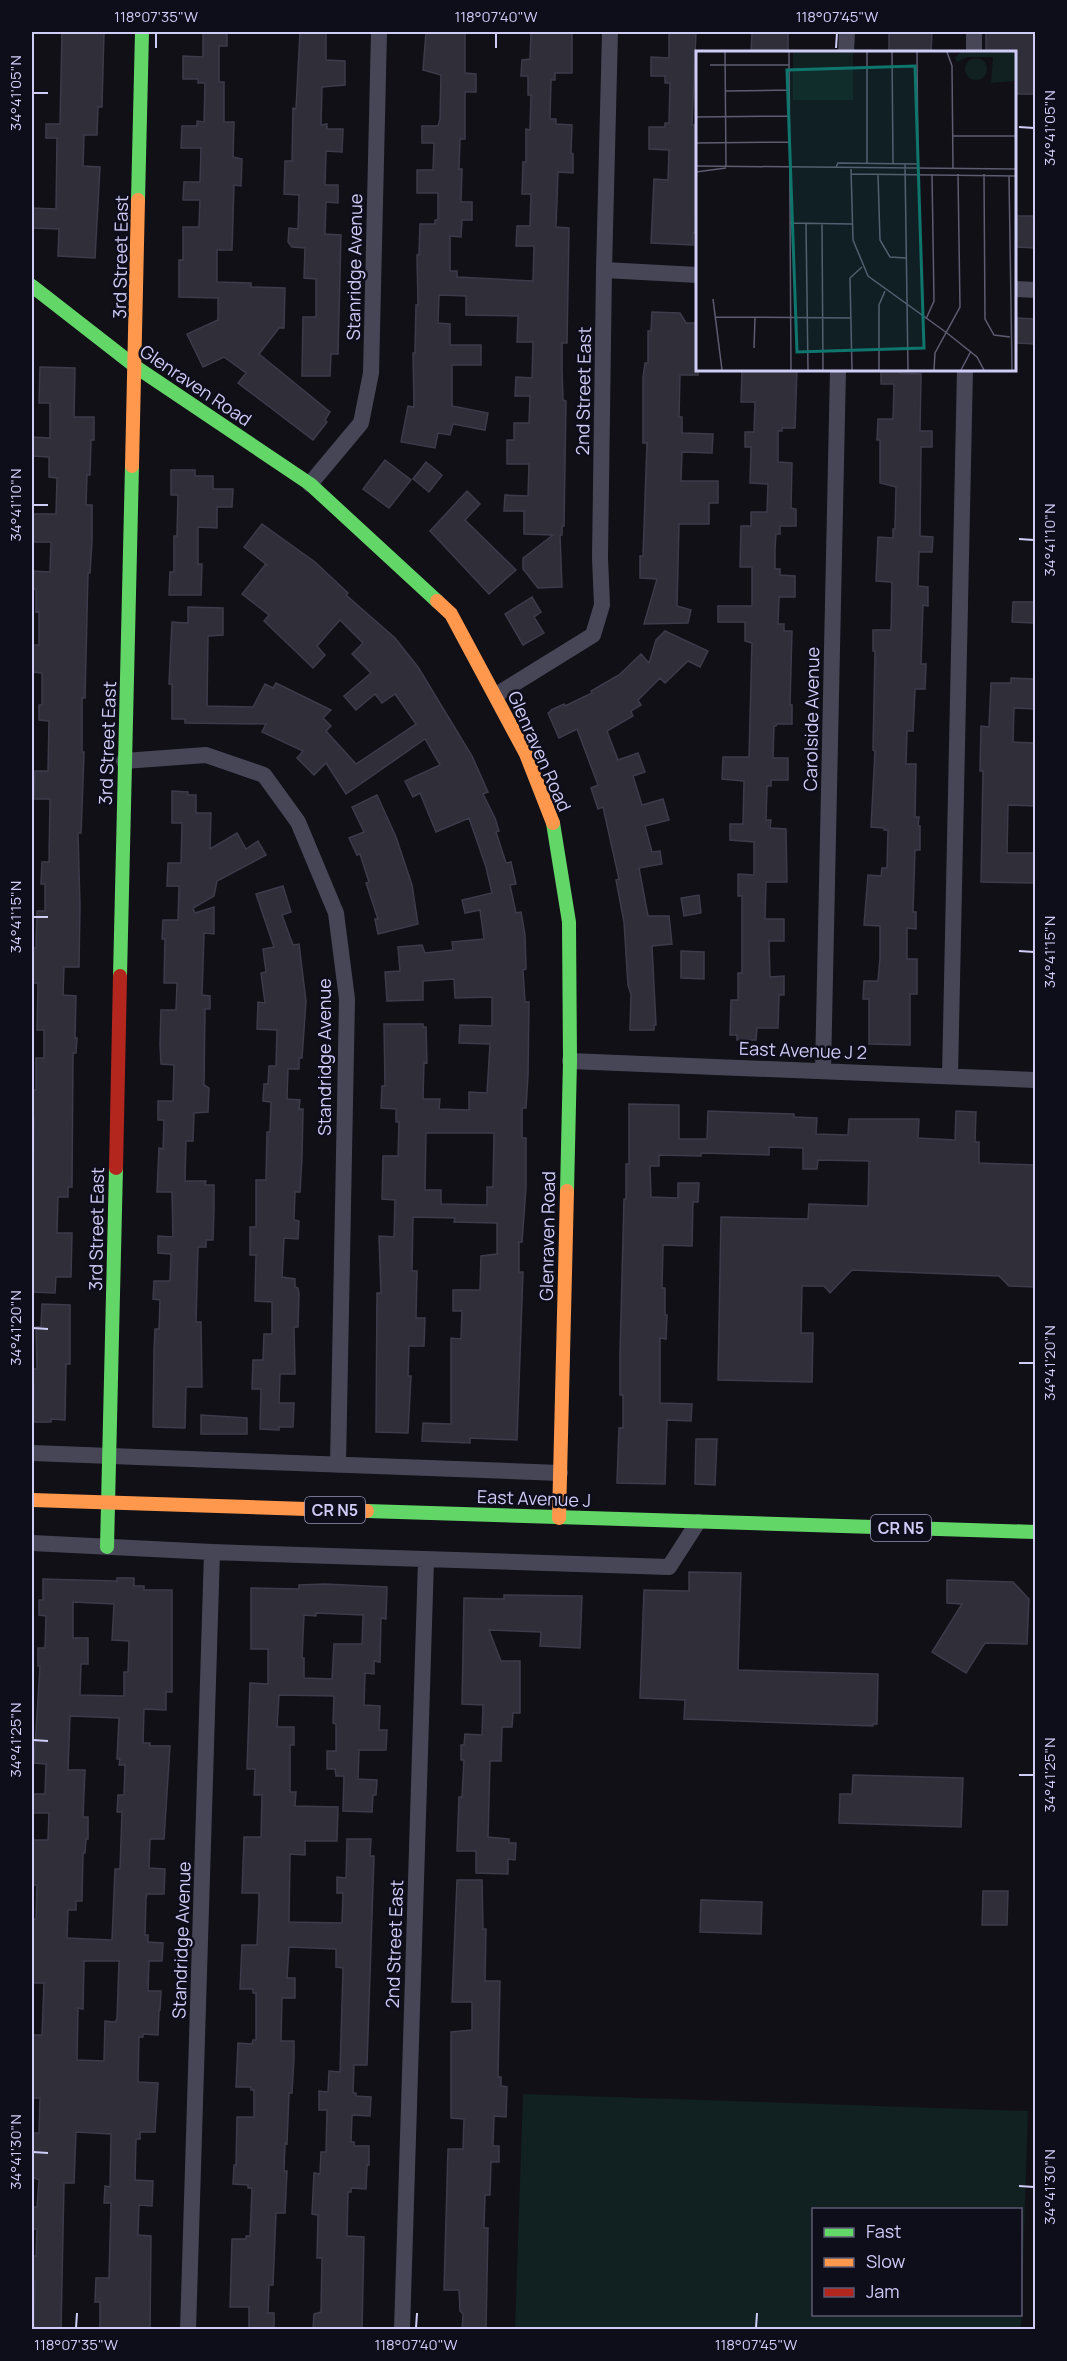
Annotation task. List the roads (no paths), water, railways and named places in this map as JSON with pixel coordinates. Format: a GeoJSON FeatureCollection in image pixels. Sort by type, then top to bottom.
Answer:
{"type":"FeatureCollection","features":[{"type":"Feature","properties":{"kind":"street","name":"3rd Street East"},"geometry":{"type":"LineString","coordinates":[[107,1546],[142,32]]}},
{"type":"Feature","properties":{"kind":"street","name":"Stanridge Avenue"},"geometry":{"type":"LineString","coordinates":[[310,484],[361,423],[371,373],[379,32]]}},
{"type":"Feature","properties":{"kind":"street","name":"2nd Street East"},"geometry":{"type":"LineString","coordinates":[[496,695],[593,635],[602,605],[600,558],[604,270],[610,32]]}},
{"type":"Feature","properties":{"kind":"street"},"geometry":{"type":"LineString","coordinates":[[846,51],[847,32]]}},
{"type":"Feature","properties":{"kind":"street"},"geometry":{"type":"LineString","coordinates":[[974,51],[975,32]]}},
{"type":"Feature","properties":{"kind":"street"},"geometry":{"type":"LineString","coordinates":[[604,270],[696,275]]}},
{"type":"Feature","properties":{"kind":"street","name":"Glenraven Road"},"geometry":{"type":"LineString","coordinates":[[32,286],[136,367],[310,484],[451,615],[526,754],[554,827],[569,922],[570,1061],[559,1518]]}},
{"type":"Feature","properties":{"kind":"street"},"geometry":{"type":"LineString","coordinates":[[1016,289],[1035,290]]}},
{"type":"Feature","properties":{"kind":"street","name":"Carolside Avenue"},"geometry":{"type":"LineString","coordinates":[[823,1071],[838,370]]}},
{"type":"Feature","properties":{"kind":"street"},"geometry":{"type":"LineString","coordinates":[[950,1076],[965,370]]}},
{"type":"Feature","properties":{"kind":"street","name":"Standridge Avenue"},"geometry":{"type":"LineString","coordinates":[[124,761],[206,755],[264,775],[298,822],[336,913],[347,999],[338,1465]]}},
{"type":"Feature","properties":{"kind":"street","name":"East Avenue J 2"},"geometry":{"type":"LineString","coordinates":[[570,1061],[1035,1080]]}},
{"type":"Feature","properties":{"kind":"street","name":"East Avenue J"},"geometry":{"type":"LineString","coordinates":[[32,1453],[560,1473]]}},
{"type":"Feature","properties":{"kind":"street","name":"East Avenue J"},"geometry":{"type":"LineString","coordinates":[[32,1500],[1035,1532]]}},
{"type":"Feature","properties":{"kind":"street"},"geometry":{"type":"LineString","coordinates":[[32,1543],[213,1552],[669,1567],[698,1522]]}},
{"type":"Feature","properties":{"kind":"street","name":"Standridge Avenue"},"geometry":{"type":"LineString","coordinates":[[188,2330],[213,1552]]}},
{"type":"Feature","properties":{"kind":"street","name":"2nd Street East"},"geometry":{"type":"LineString","coordinates":[[402,2330],[426,1560]]}}]}
